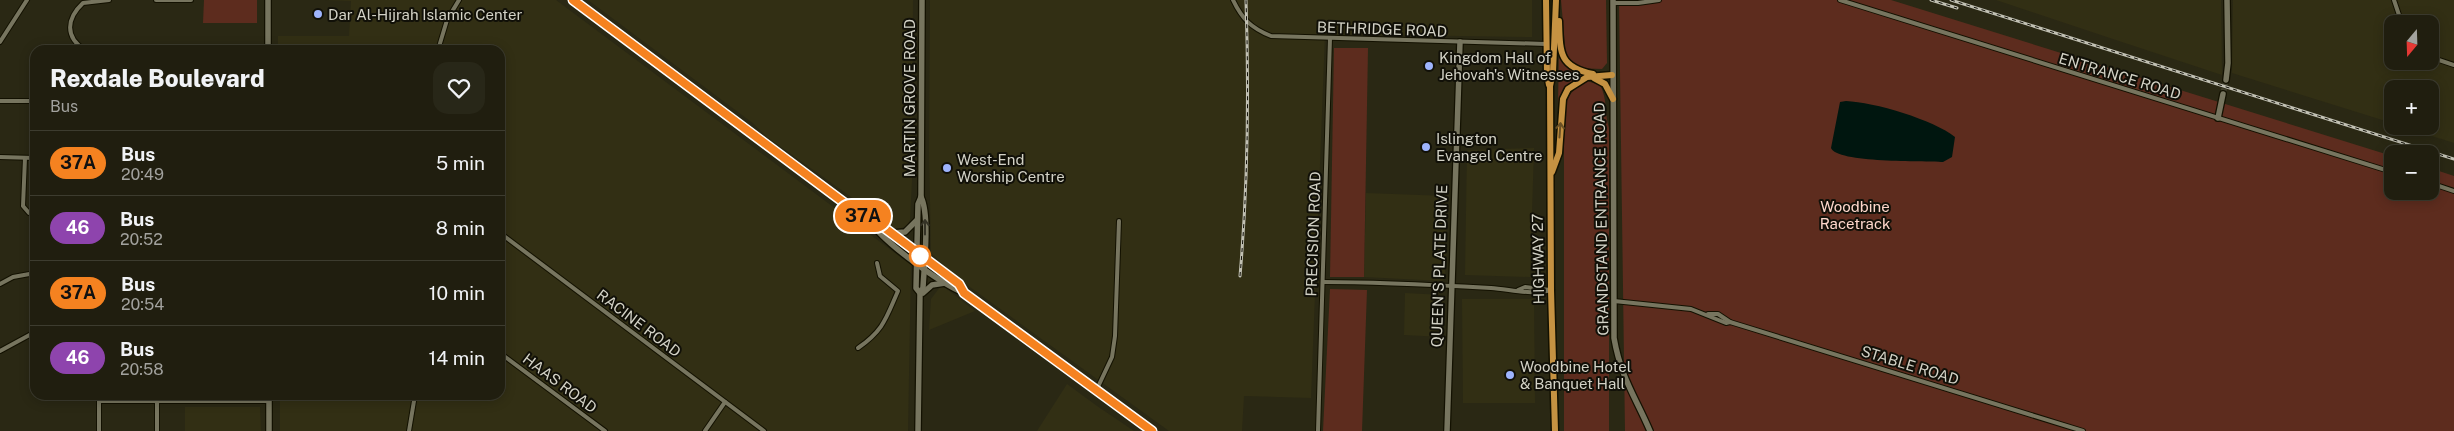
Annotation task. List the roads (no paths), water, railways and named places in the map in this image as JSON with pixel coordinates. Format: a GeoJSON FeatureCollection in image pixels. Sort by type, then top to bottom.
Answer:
{"type":"FeatureCollection","features":[{"type":"Feature","properties":{"kind":"main road"},"geometry":{"type":"LineString","coordinates":[[268,0],[268,45]]}},
{"type":"Feature","properties":{"kind":"main road"},"geometry":{"type":"LineString","coordinates":[[572,0],[870,222],[891,233],[959,284],[964,293]]}},
{"type":"Feature","properties":{"kind":"main road","name":"MARTIN GROVE ROAD"},"geometry":{"type":"LineString","coordinates":[[920,295],[916,288],[916,253],[918,204],[921,197],[922,0]]}},
{"type":"Feature","properties":{"kind":"main road"},"geometry":{"type":"LineString","coordinates":[[1542,0],[1546,32]]}},
{"type":"Feature","properties":{"kind":"main road","name":"HIGHWAY 27"},"geometry":{"type":"LineString","coordinates":[[1546,0],[1546,74],[1550,86]]}},
{"type":"Feature","properties":{"kind":"main road"},"geometry":{"type":"LineString","coordinates":[[1556,0],[1559,36],[1566,62],[1579,72],[1596,76]]}},
{"type":"Feature","properties":{"kind":"main road","name":"HIGHWAY 27"},"geometry":{"type":"LineString","coordinates":[[1555,431],[1551,290],[1550,86],[1553,72],[1556,0]]}},
{"type":"Feature","properties":{"kind":"main road"},"geometry":{"type":"LineString","coordinates":[[2226,80],[2228,63],[2227,0]]}},
{"type":"Feature","properties":{"kind":"main road","name":"GRANDSTAND ENTRANCE ROAD"},"geometry":{"type":"LineString","coordinates":[[1613,1],[1614,338],[1617,358],[1626,385],[1650,431]]}},
{"type":"Feature","properties":{"kind":"main road","name":"QUEEN'S PLATE DRIVE"},"geometry":{"type":"LineString","coordinates":[[1447,431],[1450,286],[1460,42]]}},
{"type":"Feature","properties":{"kind":"main road"},"geometry":{"type":"LineString","coordinates":[[1550,178],[1559,153],[1563,99],[1572,85],[1587,77],[1612,75]]}},
{"type":"Feature","properties":{"kind":"main road"},"geometry":{"type":"LineString","coordinates":[[1587,77],[1602,81],[1613,99]]}},
{"type":"Feature","properties":{"kind":"main road"},"geometry":{"type":"LineString","coordinates":[[2218,118],[2223,94]]}},
{"type":"Feature","properties":{"kind":"main road","name":"MARTIN GROVE ROAD"},"geometry":{"type":"LineString","coordinates":[[918,431],[920,295],[923,288],[925,205],[921,197]]}},
{"type":"Feature","properties":{"kind":"main road"},"geometry":{"type":"LineString","coordinates":[[891,233],[905,232],[917,220]]}},
{"type":"Feature","properties":{"kind":"main road"},"geometry":{"type":"LineString","coordinates":[[870,222],[876,232],[924,268],[945,283],[964,293],[1152,431]]}},
{"type":"Feature","properties":{"kind":"main road"},"geometry":{"type":"LineString","coordinates":[[920,295],[932,284],[945,283]]}},
{"type":"Feature","properties":{"kind":"main road"},"geometry":{"type":"LineString","coordinates":[[269,400],[269,431]]}},
{"type":"Feature","properties":{"kind":"street"},"geometry":{"type":"LineString","coordinates":[[0,42],[27,0]]}},
{"type":"Feature","properties":{"kind":"street"},"geometry":{"type":"LineString","coordinates":[[79,45],[72,39],[69,29],[70,18],[83,3],[109,0]]}},
{"type":"Feature","properties":{"kind":"street"},"geometry":{"type":"LineString","coordinates":[[156,0],[192,0]]}},
{"type":"Feature","properties":{"kind":"street"},"geometry":{"type":"LineString","coordinates":[[440,45],[447,20],[459,0]]}},
{"type":"Feature","properties":{"kind":"street","name":"BETHRIDGE ROAD"},"geometry":{"type":"LineString","coordinates":[[1233,0],[1240,15],[1254,29],[1271,36],[1546,44]]}},
{"type":"Feature","properties":{"kind":"street"},"geometry":{"type":"LineString","coordinates":[[1613,1],[1638,3],[1659,0]]}},
{"type":"Feature","properties":{"kind":"street","name":"ENTRANCE ROAD"},"geometry":{"type":"LineString","coordinates":[[1840,0],[2384,170]]}},
{"type":"Feature","properties":{"kind":"street"},"geometry":{"type":"LineString","coordinates":[[2394,0],[2399,15]]}},
{"type":"Feature","properties":{"kind":"street","name":"PRECISION ROAD"},"geometry":{"type":"LineString","coordinates":[[1318,431],[1330,38]]}},
{"type":"Feature","properties":{"kind":"street"},"geometry":{"type":"LineString","coordinates":[[2439,60],[2454,65]]}},
{"type":"Feature","properties":{"kind":"street"},"geometry":{"type":"LineString","coordinates":[[0,101],[30,101]]}},
{"type":"Feature","properties":{"kind":"street"},"geometry":{"type":"LineString","coordinates":[[0,157],[30,158]]}},
{"type":"Feature","properties":{"kind":"street"},"geometry":{"type":"LineString","coordinates":[[25,158],[23,206],[25,210],[30,212]]}},
{"type":"Feature","properties":{"kind":"street"},"geometry":{"type":"LineString","coordinates":[[2439,186],[2454,191]]}},
{"type":"Feature","properties":{"kind":"street"},"geometry":{"type":"LineString","coordinates":[[1097,389],[1112,357],[1119,221]]}},
{"type":"Feature","properties":{"kind":"street","name":"RACINE ROAD"},"geometry":{"type":"LineString","coordinates":[[505,238],[764,431]]}},
{"type":"Feature","properties":{"kind":"street"},"geometry":{"type":"LineString","coordinates":[[858,348],[874,337],[882,326],[898,291],[880,276],[877,262]]}},
{"type":"Feature","properties":{"kind":"street"},"geometry":{"type":"LineString","coordinates":[[0,284],[13,277],[30,273]]}},
{"type":"Feature","properties":{"kind":"street"},"geometry":{"type":"LineString","coordinates":[[1323,282],[1450,286],[1542,293],[1551,290]]}},
{"type":"Feature","properties":{"kind":"street","name":"STABLE ROAD"},"geometry":{"type":"LineString","coordinates":[[1614,301],[1681,307],[1708,314],[1710,318],[1726,323],[1730,322],[2083,431]]}},
{"type":"Feature","properties":{"kind":"street"},"geometry":{"type":"LineString","coordinates":[[0,351],[30,335]]}},
{"type":"Feature","properties":{"kind":"street","name":"HAAS ROAD"},"geometry":{"type":"LineString","coordinates":[[505,357],[605,431]]}},
{"type":"Feature","properties":{"kind":"street"},"geometry":{"type":"LineString","coordinates":[[99,431],[100,401],[230,400]]}},
{"type":"Feature","properties":{"kind":"street"},"geometry":{"type":"LineString","coordinates":[[409,431],[414,400]]}},
{"type":"Feature","properties":{"kind":"street"},"geometry":{"type":"LineString","coordinates":[[156,431],[157,401]]}},
{"type":"Feature","properties":{"kind":"street"},"geometry":{"type":"LineString","coordinates":[[704,431],[725,402]]}},
{"type":"Feature","properties":{"kind":"tunnel"},"geometry":{"type":"LineString","coordinates":[[2223,94],[2226,80]]}},
{"type":"Feature","properties":{"kind":"railway"},"geometry":{"type":"LineString","coordinates":[[1240,276],[1247,138],[1246,0]]}},
{"type":"Feature","properties":{"kind":"railway"},"geometry":{"type":"LineString","coordinates":[[1931,0],[1957,8]]}},
{"type":"Feature","properties":{"kind":"railway"},"geometry":{"type":"LineString","coordinates":[[1951,0],[2454,159]]}},
{"type":"Feature","properties":{"kind":"place","name":"Dar Al-Hijrah Islamic Center"},"geometry":{"type":"Point","coordinates":[318,14]}},
{"type":"Feature","properties":{"kind":"place","name":"Kingdom Hall of Jehovah's Witnesses"},"geometry":{"type":"Point","coordinates":[1429,66]}},
{"type":"Feature","properties":{"kind":"place","name":"Islington Evangel Centre"},"geometry":{"type":"Point","coordinates":[1426,147]}},
{"type":"Feature","properties":{"kind":"place","name":"West-End Worship Centre"},"geometry":{"type":"Point","coordinates":[947,168]}},
{"type":"Feature","properties":{"kind":"place","name":"Woodbine Hotel & Banquet Hall"},"geometry":{"type":"Point","coordinates":[1510,375]}},
{"type":"Feature","properties":{"kind":"park label","name":"Woodbine Racetrack"},"geometry":{"type":"Point","coordinates":[1855,214]}}]}
